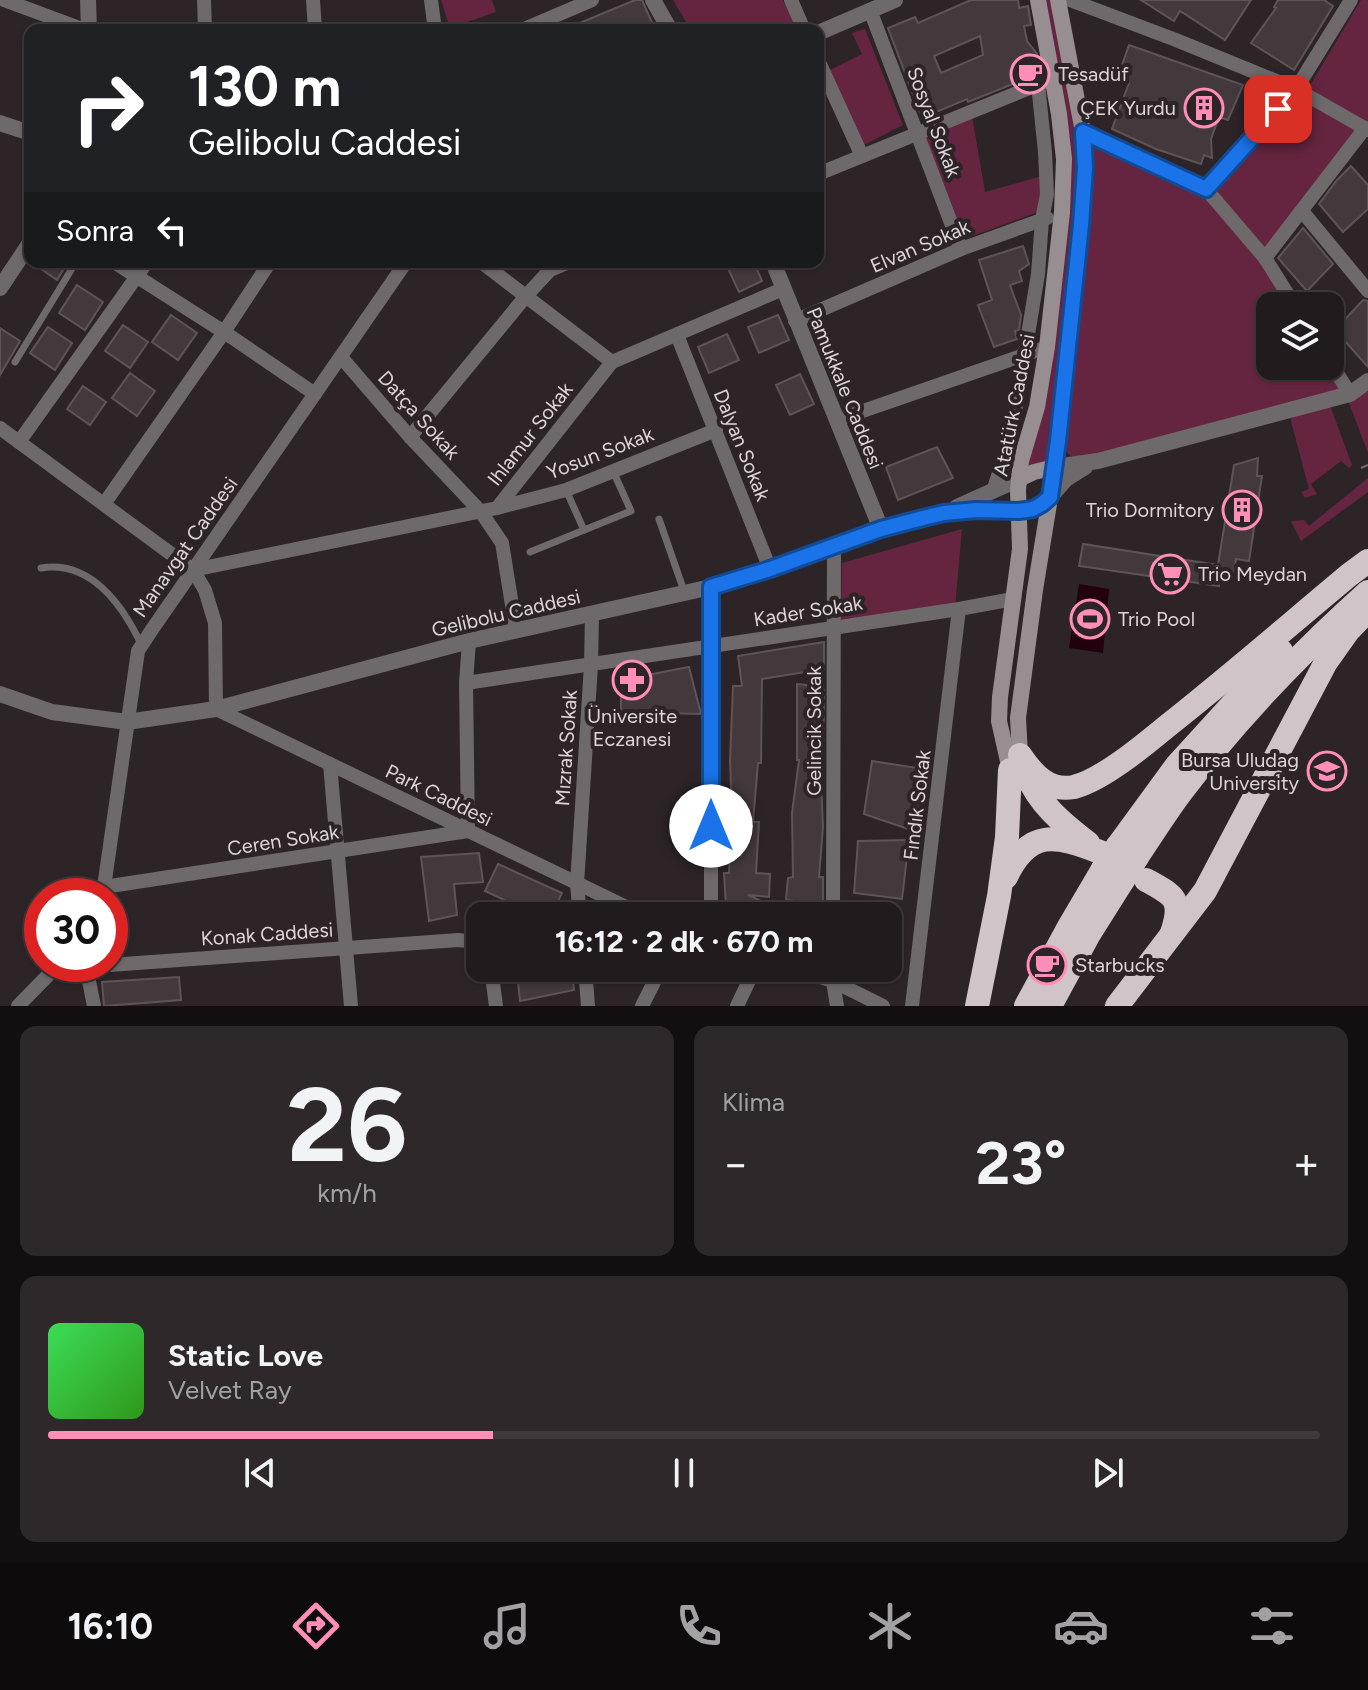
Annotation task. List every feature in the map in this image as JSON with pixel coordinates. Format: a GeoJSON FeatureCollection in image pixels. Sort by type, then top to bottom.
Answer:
{"type":"FeatureCollection","features":[{"type":"Feature","properties":{"kind":"highway"},"geometry":{"type":"LineString","coordinates":[[1015,762],[1051,785],[1074,787],[1094,779],[1189,709],[1368,561]]}},
{"type":"Feature","properties":{"kind":"highway"},"geometry":{"type":"LineString","coordinates":[[1050,1006],[1089,934],[1120,866],[1177,765],[1308,623],[1368,571]]}},
{"type":"Feature","properties":{"kind":"highway"},"geometry":{"type":"LineString","coordinates":[[1026,1006],[1070,925],[1246,714],[1338,618],[1368,592]]}},
{"type":"Feature","properties":{"kind":"highway"},"geometry":{"type":"LineString","coordinates":[[1117,1006],[1205,891],[1326,662],[1368,610]]}},
{"type":"Feature","properties":{"kind":"highway"},"geometry":{"type":"LineString","coordinates":[[1015,762],[1017,787],[1033,812],[1050,830],[1066,833],[1168,893],[1176,904],[1177,917],[1171,936]]}},
{"type":"Feature","properties":{"kind":"highway"},"geometry":{"type":"LineString","coordinates":[[977,1006],[999,896],[1015,762]]}},
{"type":"Feature","properties":{"kind":"highway"},"geometry":{"type":"LineString","coordinates":[[999,896],[1017,855],[1038,840],[1066,833],[1077,800],[1094,779]]}},
{"type":"Feature","properties":{"kind":"highway"},"geometry":{"type":"LineString","coordinates":[[1176,904],[1189,901],[1205,891]]}},
{"type":"Feature","properties":{"kind":"main road","name":"Atatürk Caddesi"},"geometry":{"type":"LineString","coordinates":[[1015,762],[999,721],[1000,697],[1020,549],[1021,461],[1037,407],[1047,347],[1062,212],[1064,159],[1059,114],[1045,81],[1038,0]]}},
{"type":"Feature","properties":{"kind":"main road","name":"Atatürk Caddesi"},"geometry":{"type":"LineString","coordinates":[[1015,762],[1035,590],[1055,467],[1085,168],[1083,132],[1058,0]]}},
{"type":"Feature","properties":{"kind":"main road"},"geometry":{"type":"LineString","coordinates":[[1019,479],[1055,467]]}},
{"type":"Feature","properties":{"kind":"main road"},"geometry":{"type":"LineString","coordinates":[[1019,511],[1033,509],[1050,497]]}},
{"type":"Feature","properties":{"kind":"street"},"geometry":{"type":"LineString","coordinates":[[4,0],[70,24]]}},
{"type":"Feature","properties":{"kind":"street"},"geometry":{"type":"LineString","coordinates":[[87,24],[88,0]]}},
{"type":"Feature","properties":{"kind":"street"},"geometry":{"type":"LineString","coordinates":[[204,0],[205,24]]}},
{"type":"Feature","properties":{"kind":"street"},"geometry":{"type":"LineString","coordinates":[[313,0],[315,24]]}},
{"type":"Feature","properties":{"kind":"street"},"geometry":{"type":"LineString","coordinates":[[431,0],[434,24]]}},
{"type":"Feature","properties":{"kind":"street"},"geometry":{"type":"LineString","coordinates":[[536,24],[592,0]]}},
{"type":"Feature","properties":{"kind":"street"},"geometry":{"type":"LineString","coordinates":[[653,0],[667,24]]}},
{"type":"Feature","properties":{"kind":"street"},"geometry":{"type":"LineString","coordinates":[[791,0],[801,24]]}},
{"type":"Feature","properties":{"kind":"street"},"geometry":{"type":"LineString","coordinates":[[824,30],[895,0]]}},
{"type":"Feature","properties":{"kind":"street"},"geometry":{"type":"LineString","coordinates":[[1070,0],[1296,89],[1366,129],[1265,258]]}},
{"type":"Feature","properties":{"kind":"street"},"geometry":{"type":"LineString","coordinates":[[1206,189],[1296,89],[1351,0]]}},
{"type":"Feature","properties":{"kind":"street","name":"Sosyal Sokak"},"geometry":{"type":"LineString","coordinates":[[870,10],[961,249]]}},
{"type":"Feature","properties":{"kind":"street"},"geometry":{"type":"LineString","coordinates":[[824,73],[862,156]]}},
{"type":"Feature","properties":{"kind":"street"},"geometry":{"type":"LineString","coordinates":[[824,172],[1045,81],[1047,194],[1038,274],[1011,437],[993,491]]}},
{"type":"Feature","properties":{"kind":"street"},"geometry":{"type":"LineString","coordinates":[[0,123],[24,131]]}},
{"type":"Feature","properties":{"kind":"street"},"geometry":{"type":"LineString","coordinates":[[1083,132],[1206,189],[1265,258],[1286,292]]}},
{"type":"Feature","properties":{"kind":"street"},"geometry":{"type":"LineString","coordinates":[[1302,211],[1368,291]]}},
{"type":"Feature","properties":{"kind":"street","name":"Elvan Sokak"},"geometry":{"type":"LineString","coordinates":[[795,321],[961,249],[1062,212]]}},
{"type":"Feature","properties":{"kind":"street"},"geometry":{"type":"LineString","coordinates":[[0,288],[24,252]]}},
{"type":"Feature","properties":{"kind":"street"},"geometry":{"type":"LineString","coordinates":[[123,268],[315,394]]}},
{"type":"Feature","properties":{"kind":"street"},"geometry":{"type":"LineString","coordinates":[[19,442],[142,268]]}},
{"type":"Feature","properties":{"kind":"street"},"geometry":{"type":"LineString","coordinates":[[104,504],[266,268]]}},
{"type":"Feature","properties":{"kind":"street","name":"Manavgat Caddesi"},"geometry":{"type":"LineString","coordinates":[[104,878],[138,651],[402,268]]}},
{"type":"Feature","properties":{"kind":"street"},"geometry":{"type":"LineString","coordinates":[[489,268],[612,362]]}},
{"type":"Feature","properties":{"kind":"street"},"geometry":{"type":"LineString","coordinates":[[410,437],[526,296],[555,268]]}},
{"type":"Feature","properties":{"kind":"street","name":"Pamukkale Caddesi"},"geometry":{"type":"LineString","coordinates":[[775,268],[881,529]]}},
{"type":"Feature","properties":{"kind":"street","name":"Ihlamur Sokak"},"geometry":{"type":"LineString","coordinates":[[193,570],[497,508],[612,362],[783,289]]}},
{"type":"Feature","properties":{"kind":"street","name":"Dalyan Sokak"},"geometry":{"type":"LineString","coordinates":[[677,335],[770,569]]}},
{"type":"Feature","properties":{"kind":"street"},"geometry":{"type":"LineString","coordinates":[[837,420],[1047,347]]}},
{"type":"Feature","properties":{"kind":"street","name":"Datça Sokak"},"geometry":{"type":"LineString","coordinates":[[341,357],[410,437],[481,512],[502,543],[516,630]]}},
{"type":"Feature","properties":{"kind":"street"},"geometry":{"type":"LineString","coordinates":[[1341,380],[1350,394]]}},
{"type":"Feature","properties":{"kind":"street"},"geometry":{"type":"LineString","coordinates":[[1055,467],[1098,461],[1350,394],[1368,381]]}},
{"type":"Feature","properties":{"kind":"street"},"geometry":{"type":"LineString","coordinates":[[0,428],[193,570],[205,590],[215,623],[216,709]]}},
{"type":"Feature","properties":{"kind":"street","name":"Yosun Sokak"},"geometry":{"type":"LineString","coordinates":[[497,508],[566,490],[716,430]]}},
{"type":"Feature","properties":{"kind":"street"},"geometry":{"type":"LineString","coordinates":[[1050,497],[1075,472],[1098,461]]}},
{"type":"Feature","properties":{"kind":"street"},"geometry":{"type":"LineString","coordinates":[[944,513],[1019,479]]}},
{"type":"Feature","properties":{"kind":"street","name":"Gelibolu Caddesi"},"geometry":{"type":"LineString","coordinates":[[0,694],[52,712],[127,722],[216,709],[469,641],[711,587],[881,529],[944,513],[1019,511]]}},
{"type":"Feature","properties":{"kind":"street","name":"Gelincik Sokak"},"geometry":{"type":"LineString","coordinates":[[833,902],[834,546]]}},
{"type":"Feature","properties":{"kind":"street"},"geometry":{"type":"LineString","coordinates":[[711,587],[711,902]]}},
{"type":"Feature","properties":{"kind":"street","name":"Kader Sokak"},"geometry":{"type":"LineString","coordinates":[[466,683],[1013,599]]}},
{"type":"Feature","properties":{"kind":"street","name":"Fındık Sokak"},"geometry":{"type":"LineString","coordinates":[[912,1006],[959,609]]}},
{"type":"Feature","properties":{"kind":"street","name":"Mızrak Sokak"},"geometry":{"type":"LineString","coordinates":[[579,902],[577,884],[592,615]]}},
{"type":"Feature","properties":{"kind":"street"},"geometry":{"type":"LineString","coordinates":[[468,831],[466,683],[469,641]]}},
{"type":"Feature","properties":{"kind":"street","name":"Park Caddesi"},"geometry":{"type":"LineString","coordinates":[[216,709],[615,902]]}},
{"type":"Feature","properties":{"kind":"street"},"geometry":{"type":"LineString","coordinates":[[330,764],[351,1006]]}},
{"type":"Feature","properties":{"kind":"street","name":"Ceren Sokak"},"geometry":{"type":"LineString","coordinates":[[128,888],[468,831]]}},
{"type":"Feature","properties":{"kind":"street","name":"Konak Caddesi"},"geometry":{"type":"LineString","coordinates":[[128,963],[466,941]]}},
{"type":"Feature","properties":{"kind":"street"},"geometry":{"type":"LineString","coordinates":[[18,1006],[41,982]]}},
{"type":"Feature","properties":{"kind":"street"},"geometry":{"type":"LineString","coordinates":[[89,982],[94,1006]]}},
{"type":"Feature","properties":{"kind":"street"},"geometry":{"type":"LineString","coordinates":[[493,982],[496,1006]]}},
{"type":"Feature","properties":{"kind":"street"},"geometry":{"type":"LineString","coordinates":[[586,982],[588,1006]]}},
{"type":"Feature","properties":{"kind":"street"},"geometry":{"type":"LineString","coordinates":[[642,1006],[654,982]]}},
{"type":"Feature","properties":{"kind":"street"},"geometry":{"type":"LineString","coordinates":[[737,1006],[748,982]]}},
{"type":"Feature","properties":{"kind":"street"},"geometry":{"type":"LineString","coordinates":[[834,982],[837,1006]]}},
{"type":"Feature","properties":{"kind":"street"},"geometry":{"type":"LineString","coordinates":[[844,982],[883,1006]]}},
{"type":"Feature","properties":{"kind":"lane"},"geometry":{"type":"LineString","coordinates":[[15,362],[72,268]]}},
{"type":"Feature","properties":{"kind":"lane"},"geometry":{"type":"LineString","coordinates":[[530,552],[631,511],[613,471]]}},
{"type":"Feature","properties":{"kind":"lane"},"geometry":{"type":"LineString","coordinates":[[566,490],[584,530]]}},
{"type":"Feature","properties":{"kind":"lane"},"geometry":{"type":"LineString","coordinates":[[659,519],[685,593]]}},
{"type":"Feature","properties":{"kind":"lane"},"geometry":{"type":"LineString","coordinates":[[41,568],[57,566],[83,575],[104,588],[125,614],[142,646]]}},
{"type":"Feature","properties":{"kind":"path"},"geometry":{"type":"LineString","coordinates":[[1361,468],[1368,465]]}},
{"type":"Feature","properties":{"kind":"shaded area"},"geometry":{"type":"Polygon","coordinates":[[[441,0],[492,0],[496,12],[462,24],[449,24],[441,0]]]}},
{"type":"Feature","properties":{"kind":"shaded area"},"geometry":{"type":"Polygon","coordinates":[[[673,0],[783,0],[794,24],[687,24],[673,0]]]}},
{"type":"Feature","properties":{"kind":"shaded area"},"geometry":{"type":"Polygon","coordinates":[[[1038,0],[1058,0],[1083,132],[1206,189],[1296,89],[1305,94],[1361,0],[1368,0],[1368,130],[1265,258],[1286,292],[1256,292],[1256,380],[1341,380],[1346,387],[1368,379],[1368,453],[1346,395],[1328,400],[1352,465],[1349,468],[1341,461],[1311,484],[1317,494],[1305,498],[1301,492],[1309,489],[1288,410],[1075,461],[1064,449],[1055,463],[1023,471],[1062,212],[1038,0]]]}},
{"type":"Feature","properties":{"kind":"shaded area"},"geometry":{"type":"Polygon","coordinates":[[[865,29],[903,125],[862,146],[828,71],[862,54],[852,33],[865,29]]]}},
{"type":"Feature","properties":{"kind":"shaded area"},"geometry":{"type":"Polygon","coordinates":[[[972,116],[985,192],[1042,176],[1038,212],[964,239],[925,136],[972,116]]]}},
{"type":"Feature","properties":{"kind":"shaded area"},"geometry":{"type":"Polygon","coordinates":[[[1368,478],[1368,492],[1301,541],[1291,521],[1304,520],[1309,526],[1368,478]]]}},
{"type":"Feature","properties":{"kind":"shaded area"},"geometry":{"type":"Polygon","coordinates":[[[962,529],[955,607],[841,619],[842,563],[962,529]]]}},
{"type":"Feature","properties":{"kind":"shaded area","name":"Trio Pool"},"geometry":{"type":"Polygon","coordinates":[[[1079,584],[1109,589],[1103,653],[1069,648],[1079,584]]]}},
{"type":"Feature","properties":{"kind":"building"},"geometry":{"type":"Polygon","coordinates":[[[635,0],[642,0],[653,24],[577,24],[635,0]]]}},
{"type":"Feature","properties":{"kind":"building"},"geometry":{"type":"Polygon","coordinates":[[[971,0],[1018,0],[1019,8],[1028,6],[1031,25],[1024,26],[1027,41],[1037,54],[1040,73],[922,118],[888,28],[915,17],[918,23],[971,0]],[[980,36],[934,56],[941,73],[983,55],[980,36]]]}},
{"type":"Feature","properties":{"kind":"building"},"geometry":{"type":"Polygon","coordinates":[[[1141,0],[1251,0],[1225,40],[1180,11],[1174,21],[1141,0]]]}},
{"type":"Feature","properties":{"kind":"building"},"geometry":{"type":"Polygon","coordinates":[[[1278,0],[1324,0],[1333,6],[1294,70],[1251,43],[1276,8],[1278,0]]]}},
{"type":"Feature","properties":{"kind":"building","name":"ÇEK Yurdu"},"geometry":{"type":"Polygon","coordinates":[[[1129,45],[1243,85],[1228,120],[1219,117],[1211,139],[1212,158],[1204,155],[1201,164],[1156,149],[1112,129],[1129,83],[1125,81],[1128,74],[1121,68],[1129,45]]]}},
{"type":"Feature","properties":{"kind":"building"},"geometry":{"type":"Polygon","coordinates":[[[1351,166],[1368,185],[1368,209],[1343,232],[1319,204],[1351,166]]]}},
{"type":"Feature","properties":{"kind":"building"},"geometry":{"type":"Polygon","coordinates":[[[1303,228],[1333,264],[1307,291],[1278,258],[1303,228]]]}},
{"type":"Feature","properties":{"kind":"building"},"geometry":{"type":"Polygon","coordinates":[[[1023,246],[1029,264],[1019,271],[1022,281],[1010,285],[1021,315],[1019,330],[1015,331],[1017,339],[994,347],[978,305],[992,300],[979,260],[1023,246]]]}},
{"type":"Feature","properties":{"kind":"building"},"geometry":{"type":"Polygon","coordinates":[[[40,268],[64,268],[57,280],[40,268]]]}},
{"type":"Feature","properties":{"kind":"building"},"geometry":{"type":"Polygon","coordinates":[[[728,268],[757,268],[762,281],[739,292],[728,268]]]}},
{"type":"Feature","properties":{"kind":"building"},"geometry":{"type":"Polygon","coordinates":[[[77,285],[103,302],[85,330],[59,313],[77,285]]]}},
{"type":"Feature","properties":{"kind":"building"},"geometry":{"type":"Polygon","coordinates":[[[1363,300],[1368,301],[1368,367],[1344,340],[1344,320],[1363,300]]]}},
{"type":"Feature","properties":{"kind":"building"},"geometry":{"type":"Polygon","coordinates":[[[171,315],[197,333],[178,360],[152,342],[171,315]]]}},
{"type":"Feature","properties":{"kind":"building"},"geometry":{"type":"Polygon","coordinates":[[[778,315],[789,340],[759,353],[748,327],[778,315]]]}},
{"type":"Feature","properties":{"kind":"building"},"geometry":{"type":"Polygon","coordinates":[[[123,325],[148,342],[130,368],[105,351],[123,325]]]}},
{"type":"Feature","properties":{"kind":"building"},"geometry":{"type":"Polygon","coordinates":[[[48,327],[72,343],[55,370],[30,353],[48,327]]]}},
{"type":"Feature","properties":{"kind":"building"},"geometry":{"type":"Polygon","coordinates":[[[0,328],[20,341],[0,375],[0,328]]]}},
{"type":"Feature","properties":{"kind":"building"},"geometry":{"type":"Polygon","coordinates":[[[727,334],[739,360],[709,373],[698,347],[727,334]]]}},
{"type":"Feature","properties":{"kind":"building"},"geometry":{"type":"Polygon","coordinates":[[[130,373],[155,391],[137,416],[112,398],[130,373]]]}},
{"type":"Feature","properties":{"kind":"building"},"geometry":{"type":"Polygon","coordinates":[[[800,374],[814,404],[790,415],[776,385],[800,374]]]}},
{"type":"Feature","properties":{"kind":"building"},"geometry":{"type":"Polygon","coordinates":[[[83,386],[106,402],[90,425],[67,409],[83,386]]]}},
{"type":"Feature","properties":{"kind":"building"},"geometry":{"type":"Polygon","coordinates":[[[937,447],[953,478],[898,500],[886,467],[937,447]]]}},
{"type":"Feature","properties":{"kind":"building","name":"Trio Dormitory"},"geometry":{"type":"Polygon","coordinates":[[[1258,458],[1257,476],[1262,476],[1249,561],[1236,559],[1234,572],[1220,577],[1219,586],[1079,566],[1083,544],[1218,565],[1234,465],[1258,458]]]}},
{"type":"Feature","properties":{"kind":"building"},"geometry":{"type":"Polygon","coordinates":[[[824,642],[824,669],[762,679],[761,763],[758,763],[753,822],[759,822],[756,873],[770,874],[769,897],[748,895],[764,902],[726,902],[724,873],[729,873],[732,812],[730,761],[733,686],[742,686],[738,656],[824,642]]]}},
{"type":"Feature","properties":{"kind":"building"},"geometry":{"type":"Polygon","coordinates":[[[689,667],[701,714],[621,712],[621,680],[689,667]]]}},
{"type":"Feature","properties":{"kind":"building"},"geometry":{"type":"Polygon","coordinates":[[[797,684],[824,687],[823,760],[820,760],[823,827],[819,877],[823,877],[823,902],[786,900],[788,878],[793,877],[792,813],[797,760],[797,684]]]}},
{"type":"Feature","properties":{"kind":"building"},"geometry":{"type":"Polygon","coordinates":[[[872,761],[924,769],[917,832],[864,814],[872,761]]]}},
{"type":"Feature","properties":{"kind":"building"},"geometry":{"type":"Polygon","coordinates":[[[909,840],[902,899],[854,893],[858,841],[909,840]]]}},
{"type":"Feature","properties":{"kind":"building"},"geometry":{"type":"Polygon","coordinates":[[[479,853],[483,882],[454,884],[457,915],[429,921],[421,857],[479,853]]]}},
{"type":"Feature","properties":{"kind":"building"},"geometry":{"type":"Polygon","coordinates":[[[498,864],[562,893],[558,902],[509,902],[485,891],[498,864]]]}},
{"type":"Feature","properties":{"kind":"building"},"geometry":{"type":"Polygon","coordinates":[[[179,977],[181,1000],[104,1006],[102,982],[179,977]]]}},
{"type":"Feature","properties":{"kind":"building"},"geometry":{"type":"Polygon","coordinates":[[[518,982],[573,982],[574,990],[520,1001],[518,982]]]}},
{"type":"Feature","properties":{"kind":"place","name":"Tesadüf"},"geometry":{"type":"Point","coordinates":[1030,74]}},
{"type":"Feature","properties":{"kind":"place","name":"ÇEK Yurdu"},"geometry":{"type":"Point","coordinates":[1204,108]}},
{"type":"Feature","properties":{"kind":"place","name":"Trio Dormitory"},"geometry":{"type":"Point","coordinates":[1242,510]}},
{"type":"Feature","properties":{"kind":"place","name":"Trio Meydan"},"geometry":{"type":"Point","coordinates":[1170,574]}},
{"type":"Feature","properties":{"kind":"place","name":"Trio Pool"},"geometry":{"type":"Point","coordinates":[1090,619]}},
{"type":"Feature","properties":{"kind":"place","name":"Üniversite Eczanesi"},"geometry":{"type":"Point","coordinates":[632,680]}},
{"type":"Feature","properties":{"kind":"place","name":"Bursa Uludag University"},"geometry":{"type":"Point","coordinates":[1327,771]}},
{"type":"Feature","properties":{"kind":"place","name":"Starbucks"},"geometry":{"type":"Point","coordinates":[1047,965]}},
{"type":"Feature","properties":{"kind":"route"},"geometry":{"type":"LineString","coordinates":[[711,826],[711,587],[881,529],[944,513],[1019,511],[1042,504],[1050,497],[1058,441],[1081,225],[1085,168],[1083,132],[1206,189],[1278,109]]}}]}
